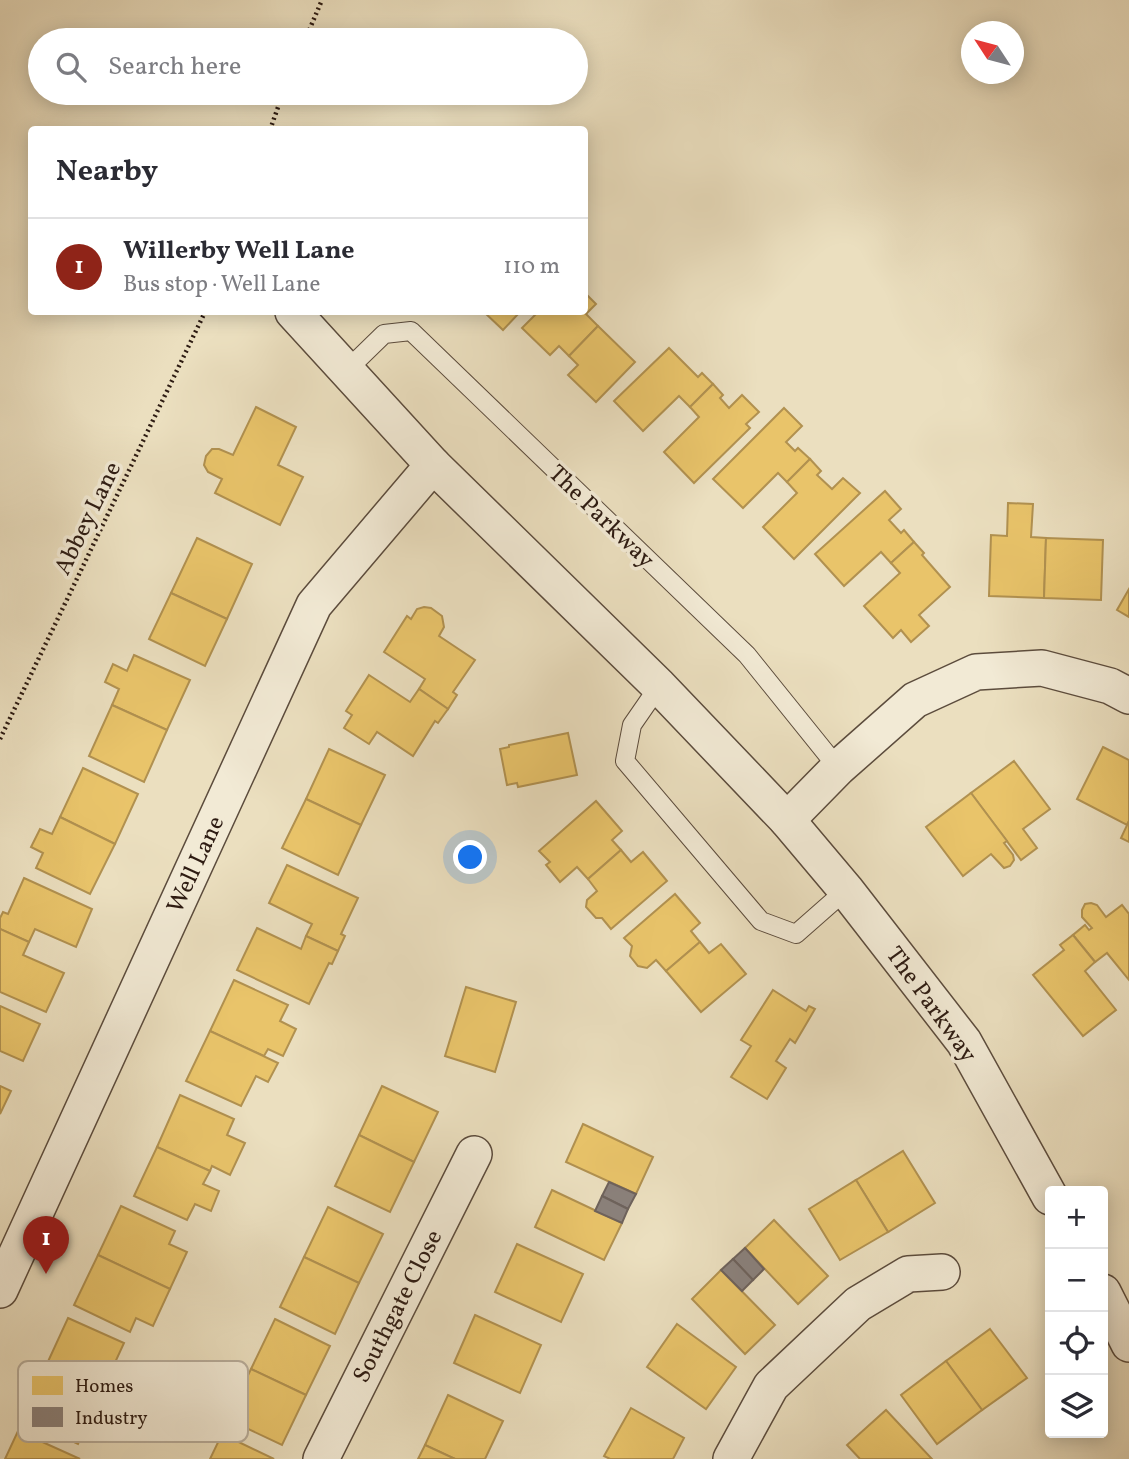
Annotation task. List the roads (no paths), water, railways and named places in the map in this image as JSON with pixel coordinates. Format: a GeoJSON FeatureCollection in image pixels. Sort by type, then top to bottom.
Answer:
{"type":"FeatureCollection","features":[{"type":"Feature","properties":{"kind":"street","name":"The Parkway"},"geometry":{"type":"LineString","coordinates":[[296,315],[433,465],[659,686],[787,820],[846,890],[964,1042],[1045,1188]]}},
{"type":"Feature","properties":{"kind":"street","name":"Well Lane"},"geometry":{"type":"LineString","coordinates":[[0,1290],[314,606],[433,465]]}},
{"type":"Feature","properties":{"kind":"street"},"geometry":{"type":"LineString","coordinates":[[787,820],[838,768],[915,700],[976,672],[1042,668],[1110,686],[1129,696]]}},
{"type":"Feature","properties":{"kind":"street","name":"Southgate Close"},"geometry":{"type":"LineString","coordinates":[[321,1459],[474,1154]]}},
{"type":"Feature","properties":{"kind":"street"},"geometry":{"type":"LineString","coordinates":[[731,1459],[771,1386],[859,1304],[908,1274],[942,1272]]}},
{"type":"Feature","properties":{"kind":"street"},"geometry":{"type":"LineString","coordinates":[[1108,1302],[1129,1343]]}},
{"type":"Feature","properties":{"kind":"lane","name":"The Parkway"},"geometry":{"type":"LineString","coordinates":[[346,371],[384,334],[411,331],[747,655],[838,768]]}},
{"type":"Feature","properties":{"kind":"lane"},"geometry":{"type":"LineString","coordinates":[[659,686],[632,725],[625,761],[761,921],[796,934],[846,890]]}},
{"type":"Feature","properties":{"kind":"place","name":"Willerby Well Lane"},"geometry":{"type":"Point","coordinates":[46,1274]}}]}
